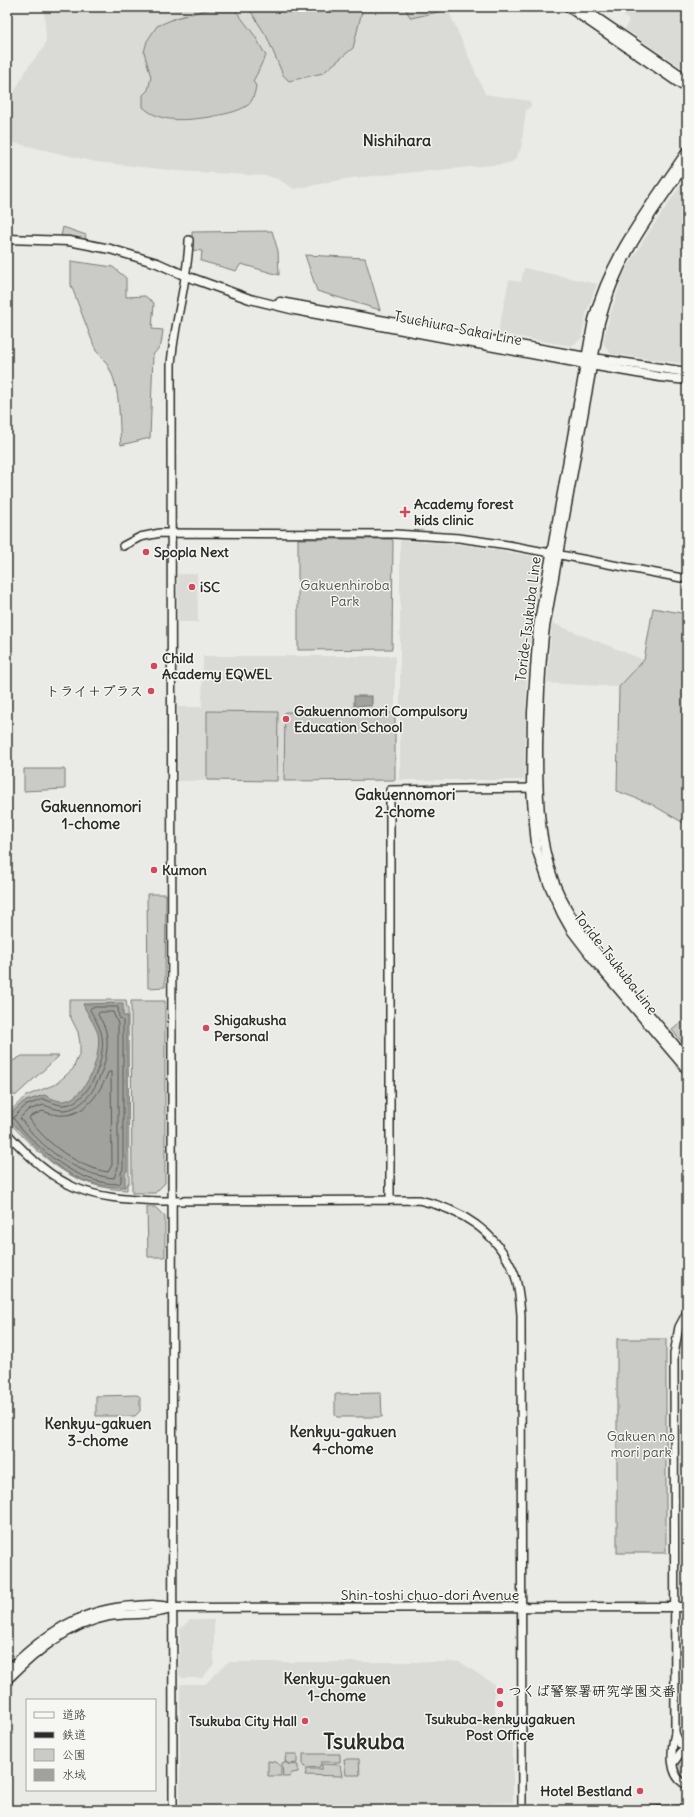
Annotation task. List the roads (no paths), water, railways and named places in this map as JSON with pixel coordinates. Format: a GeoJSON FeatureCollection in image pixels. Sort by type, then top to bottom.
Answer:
{"type":"FeatureCollection","features":[{"type":"Feature","properties":{"kind":"highway"},"geometry":{"type":"LineString","coordinates":[[568,7],[687,88]]}},
{"type":"Feature","properties":{"kind":"highway"},"geometry":{"type":"LineString","coordinates":[[580,7],[687,80]]}},
{"type":"Feature","properties":{"kind":"main road","name":"Toride-Tsukuba Line"},"geometry":{"type":"LineString","coordinates":[[687,151],[638,223],[613,265],[597,305],[589,361],[554,553],[542,648],[535,788],[538,851],[548,883],[562,914],[597,964],[687,1070]]}},
{"type":"Feature","properties":{"kind":"main road","name":"Toride-Tsukuba Line"},"geometry":{"type":"LineString","coordinates":[[589,361],[605,306],[619,267],[643,226],[687,162]]}},
{"type":"Feature","properties":{"kind":"main road","name":"Tsuchiura-Sakai Line"},"geometry":{"type":"LineString","coordinates":[[7,239],[35,239],[75,242],[110,248],[157,263],[186,276],[250,299],[303,312],[589,361],[687,380]]}},
{"type":"Feature","properties":{"kind":"main road","name":"Tsuchiura-Sakai Line"},"geometry":{"type":"LineString","coordinates":[[589,361],[687,372]]}},
{"type":"Feature","properties":{"kind":"main road","name":"Toride-Tsukuba Line"},"geometry":{"type":"LineString","coordinates":[[535,788],[544,850],[554,881],[568,911],[602,960],[687,1059]]}},
{"type":"Feature","properties":{"kind":"main road","name":"Shin-toshi chuo-dori Avenue"},"geometry":{"type":"LineString","coordinates":[[7,1671],[46,1636],[68,1623],[87,1615],[130,1606],[162,1605],[173,1608],[687,1607]]}},
{"type":"Feature","properties":{"kind":"main road","name":"Shin-toshi chuo-dori Avenue"},"geometry":{"type":"LineString","coordinates":[[7,1680],[55,1638],[82,1625],[108,1617],[128,1614],[162,1613],[173,1608]]}},
{"type":"Feature","properties":{"kind":"street"},"geometry":{"type":"LineString","coordinates":[[173,1810],[171,365],[174,334],[186,276],[189,240]]}},
{"type":"Feature","properties":{"kind":"street"},"geometry":{"type":"LineString","coordinates":[[123,546],[148,534],[171,533],[404,534],[482,541],[554,553],[687,579]]}},
{"type":"Feature","properties":{"kind":"street"},"geometry":{"type":"LineString","coordinates":[[390,1200],[390,790],[535,788]]}},
{"type":"Feature","properties":{"kind":"street"},"geometry":{"type":"LineString","coordinates":[[7,1133],[32,1160],[45,1170],[74,1188],[99,1196],[115,1199],[172,1200],[420,1200],[442,1205],[476,1223],[493,1240],[514,1273],[519,1294],[521,1315],[522,1810]]}},
{"type":"Feature","properties":{"kind":"street"},"geometry":{"type":"LineString","coordinates":[[687,1312],[679,1327],[674,1354],[675,1733],[673,1741],[673,1764],[676,1777],[687,1785]]}},
{"type":"Feature","properties":{"kind":"street"},"geometry":{"type":"LineString","coordinates":[[673,1764],[676,1757],[686,1748],[680,1746],[675,1733]]}},
{"type":"Feature","properties":{"kind":"water"},"geometry":{"type":"Polygon","coordinates":[[[354,696],[372,696],[372,706],[354,706],[354,696]]]}},
{"type":"Feature","properties":{"kind":"water"},"geometry":{"type":"Polygon","coordinates":[[[123,1003],[123,1016],[127,1016],[127,1171],[125,1173],[125,1187],[106,1186],[74,1176],[46,1157],[9,1119],[8,1116],[23,1102],[44,1095],[56,1100],[64,1101],[72,1098],[80,1092],[91,1074],[98,1052],[99,1042],[97,1030],[83,1004],[123,1003]]]}},
{"type":"Feature","properties":{"kind":"railway"},"geometry":{"type":"LineString","coordinates":[[481,1810],[687,1806]]}},
{"type":"Feature","properties":{"kind":"place","name":"Academy forest kids clinic"},"geometry":{"type":"Point","coordinates":[405,512]}},
{"type":"Feature","properties":{"kind":"place","name":"Spopla Next"},"geometry":{"type":"Point","coordinates":[146,552]}},
{"type":"Feature","properties":{"kind":"place","name":"iSC"},"geometry":{"type":"Point","coordinates":[192,587]}},
{"type":"Feature","properties":{"kind":"place","name":"Child Academy EQWEL"},"geometry":{"type":"Point","coordinates":[154,666]}},
{"type":"Feature","properties":{"kind":"place","name":"トライ＋プラス"},"geometry":{"type":"Point","coordinates":[151,691]}},
{"type":"Feature","properties":{"kind":"place","name":"Gakuennomori Compulsory Education School"},"geometry":{"type":"Point","coordinates":[286,719]}},
{"type":"Feature","properties":{"kind":"place","name":"Kumon"},"geometry":{"type":"Point","coordinates":[154,870]}},
{"type":"Feature","properties":{"kind":"place","name":"Shigakusha Personal"},"geometry":{"type":"Point","coordinates":[206,1028]}},
{"type":"Feature","properties":{"kind":"place","name":"つくば警察署研究学園交番"},"geometry":{"type":"Point","coordinates":[500,1691]}},
{"type":"Feature","properties":{"kind":"place","name":"Tsukuba-kenkyugakuen Post Office"},"geometry":{"type":"Point","coordinates":[500,1704]}},
{"type":"Feature","properties":{"kind":"place","name":"Tsukuba City Hall"},"geometry":{"type":"Point","coordinates":[305,1721]}},
{"type":"Feature","properties":{"kind":"place","name":"Hotel Bestland"},"geometry":{"type":"Point","coordinates":[640,1791]}},
{"type":"Feature","properties":{"kind":"district","name":"Nishihara"},"geometry":{"type":"Point","coordinates":[397,140]}},
{"type":"Feature","properties":{"kind":"district","name":"Gakuennomori 2-chome"},"geometry":{"type":"Point","coordinates":[405,802]}},
{"type":"Feature","properties":{"kind":"district","name":"Gakuennomori 1-chome"},"geometry":{"type":"Point","coordinates":[91,814]}},
{"type":"Feature","properties":{"kind":"district","name":"Kenkyu-gakuen 3-chome"},"geometry":{"type":"Point","coordinates":[98,1432]}},
{"type":"Feature","properties":{"kind":"district","name":"Kenkyu-gakuen 4-chome"},"geometry":{"type":"Point","coordinates":[343,1440]}},
{"type":"Feature","properties":{"kind":"district","name":"Kenkyu-gakuen 1-chome"},"geometry":{"type":"Point","coordinates":[337,1686]}},
{"type":"Feature","properties":{"kind":"district","name":"Tsukuba"},"geometry":{"type":"Point","coordinates":[364,1741]}},
{"type":"Feature","properties":{"kind":"park label","name":"Gakuenhiroba Park"},"geometry":{"type":"Point","coordinates":[345,594]}},
{"type":"Feature","properties":{"kind":"park label","name":"Gakuen no mori park"},"geometry":{"type":"Point","coordinates":[641,1444]}}]}
